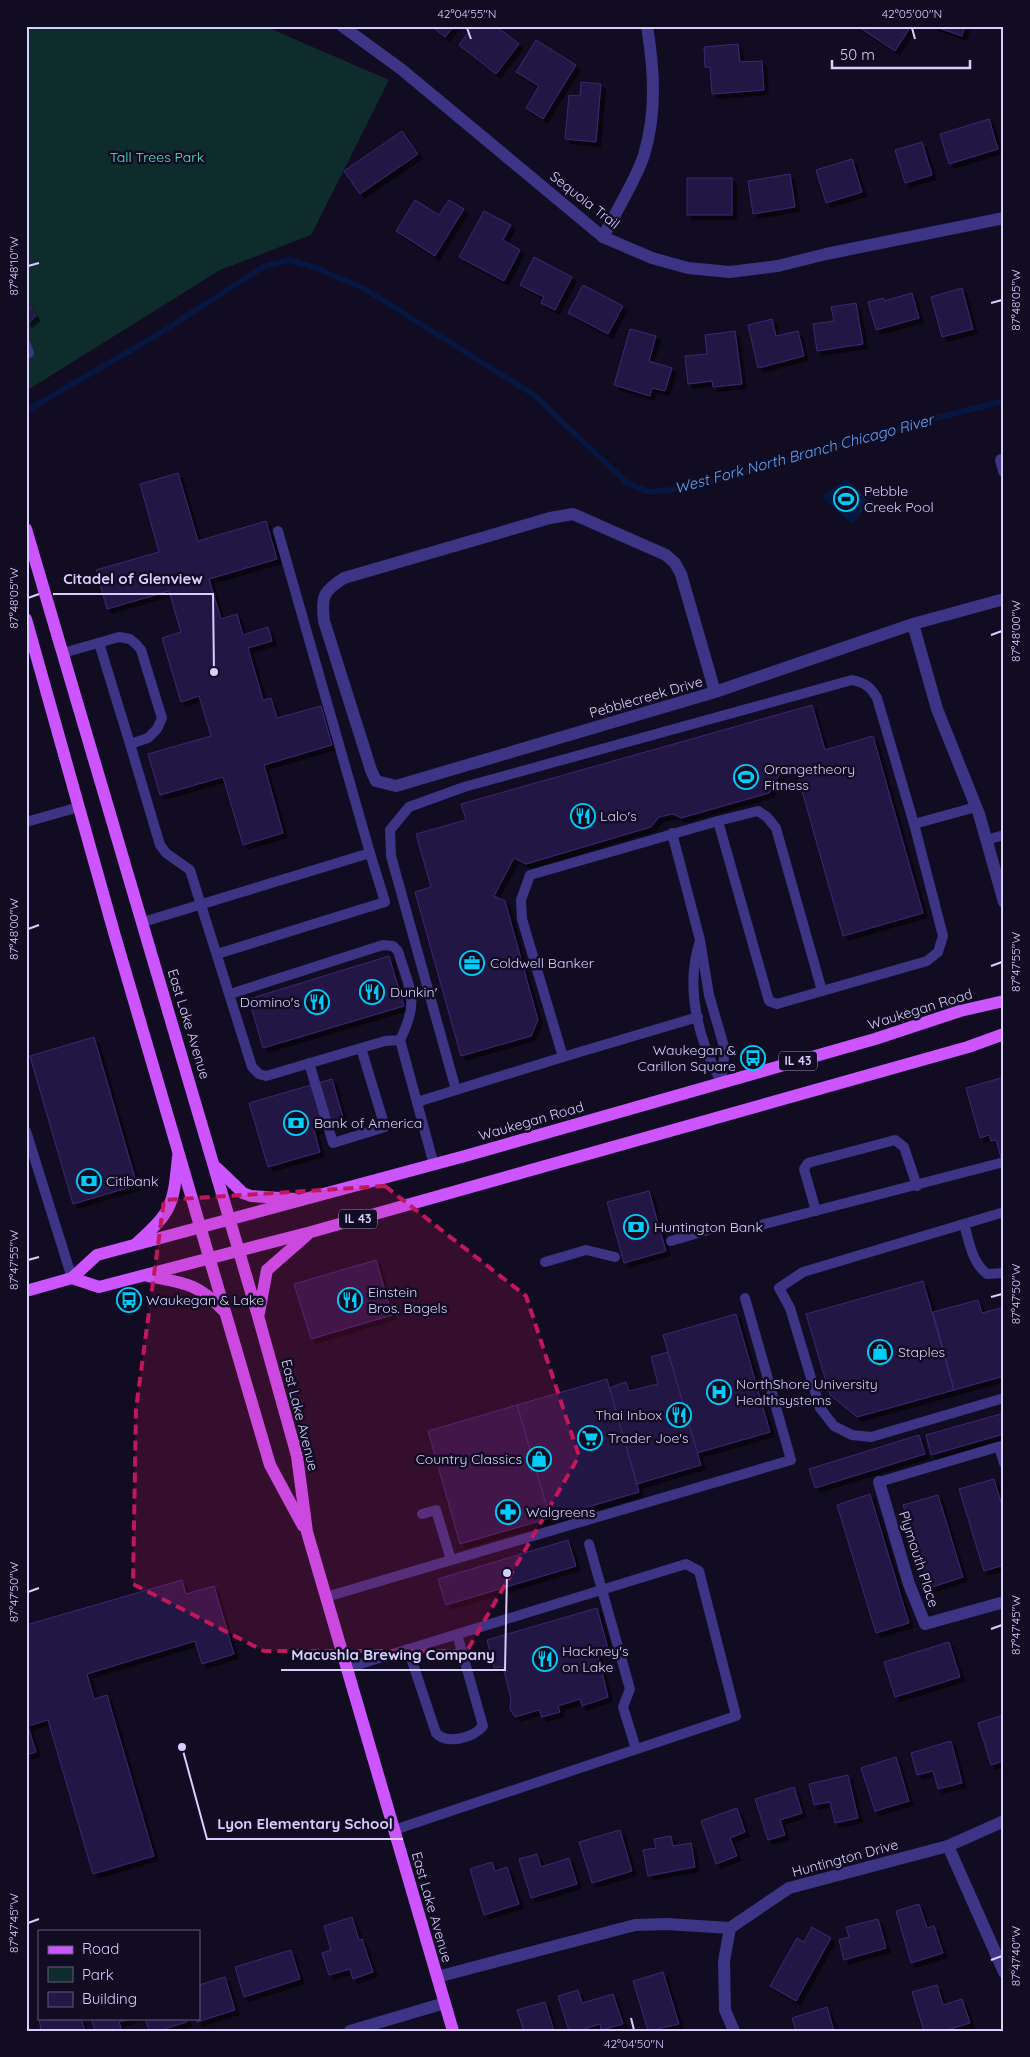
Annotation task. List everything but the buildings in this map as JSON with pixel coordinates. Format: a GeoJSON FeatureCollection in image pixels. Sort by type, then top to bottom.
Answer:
{"type":"FeatureCollection","features":[{"type":"Feature","properties":{"kind":"main road","name":"East Lake Avenue"},"geometry":{"type":"LineString","coordinates":[[26,529],[240,1250],[297,1456],[307,1532],[453,2031]]}},
{"type":"Feature","properties":{"kind":"main road","name":"East Lake Avenue"},"geometry":{"type":"LineString","coordinates":[[26,619],[224,1311],[270,1465],[307,1532]]}},
{"type":"Feature","properties":{"kind":"main road","name":"Waukegan Road"},"geometry":{"type":"LineString","coordinates":[[26,1291],[72,1278],[98,1255],[434,1165],[875,1039],[960,1012],[1004,1001]]}},
{"type":"Feature","properties":{"kind":"main road","name":"IL 43"},"geometry":{"type":"LineString","coordinates":[[72,1278],[99,1287],[311,1232],[958,1050],[1004,1034]]}},
{"type":"Feature","properties":{"kind":"main road"},"geometry":{"type":"LineString","coordinates":[[134,1245],[168,1211],[176,1182],[178,1150]]}},
{"type":"Feature","properties":{"kind":"main road"},"geometry":{"type":"LineString","coordinates":[[216,1168],[243,1193],[251,1196],[304,1200]]}},
{"type":"Feature","properties":{"kind":"main road"},"geometry":{"type":"LineString","coordinates":[[258,1316],[267,1270],[311,1232]]}},
{"type":"Feature","properties":{"kind":"main road"},"geometry":{"type":"LineString","coordinates":[[143,1275],[193,1286],[201,1290],[224,1311]]}},
{"type":"Feature","properties":{"kind":"street","name":"Sequoia Trail"},"geometry":{"type":"LineString","coordinates":[[342,26],[401,69],[603,237],[652,258],[688,268],[730,272],[778,266],[826,254],[1004,218]]}},
{"type":"Feature","properties":{"kind":"street"},"geometry":{"type":"LineString","coordinates":[[603,237],[644,156],[652,115],[653,63],[647,26]]}},
{"type":"Feature","properties":{"kind":"street","name":"Pebblecreek Drive"},"geometry":{"type":"LineString","coordinates":[[715,692],[680,574],[675,563],[666,555],[573,514],[550,518],[344,578],[329,587],[322,605],[324,621],[371,770],[376,781],[384,785],[396,786],[715,692],[913,624],[1004,599]]}},
{"type":"Feature","properties":{"kind":"street"},"geometry":{"type":"LineString","coordinates":[[913,624],[937,709],[976,807],[1004,902]]}},
{"type":"Feature","properties":{"kind":"street","name":"Plymouth Place"},"geometry":{"type":"LineString","coordinates":[[879,1482],[909,1584],[925,1624],[1004,1602]]}},
{"type":"Feature","properties":{"kind":"street","name":"Huntington Drive"},"geometry":{"type":"LineString","coordinates":[[730,1928],[789,1888],[948,1846],[1004,1822]]}},
{"type":"Feature","properties":{"kind":"street"},"geometry":{"type":"LineString","coordinates":[[948,1846],[1004,1972]]}},
{"type":"Feature","properties":{"kind":"street"},"geometry":{"type":"LineString","coordinates":[[437,1977],[635,1925],[667,1924],[730,1928],[724,1962],[725,2010],[734,2031]]}},
{"type":"Feature","properties":{"kind":"street"},"geometry":{"type":"LineString","coordinates":[[350,2031],[445,2003]]}},
{"type":"Feature","properties":{"kind":"lane"},"geometry":{"type":"LineString","coordinates":[[217,954],[385,902],[278,531]]}},
{"type":"Feature","properties":{"kind":"lane"},"geometry":{"type":"LineString","coordinates":[[63,653],[119,637],[130,639],[141,650],[162,718],[157,730],[148,738],[130,744]]}},
{"type":"Feature","properties":{"kind":"lane"},"geometry":{"type":"LineString","coordinates":[[99,643],[160,844],[166,853],[190,870],[252,1067],[259,1074],[266,1076],[385,1040],[400,1040]]}},
{"type":"Feature","properties":{"kind":"lane"},"geometry":{"type":"LineString","coordinates":[[456,1090],[391,856],[390,830],[409,807],[464,787],[852,680],[864,683],[877,698],[914,824],[943,936],[938,952],[927,961],[822,991],[776,1004],[769,1000],[718,821]]}},
{"type":"Feature","properties":{"kind":"lane"},"geometry":{"type":"LineString","coordinates":[[26,822],[79,807]]}},
{"type":"Feature","properties":{"kind":"lane"},"geometry":{"type":"LineString","coordinates":[[914,824],[976,807]]}},
{"type":"Feature","properties":{"kind":"lane"},"geometry":{"type":"LineString","coordinates":[[563,1057],[522,918],[520,900],[530,875],[718,821],[758,811],[767,816],[776,828],[822,991]]}},
{"type":"Feature","properties":{"kind":"lane"},"geometry":{"type":"LineString","coordinates":[[672,834],[700,940],[709,994],[725,1050],[721,1082]]}},
{"type":"Feature","properties":{"kind":"lane"},"geometry":{"type":"LineString","coordinates":[[986,840],[1004,835]]}},
{"type":"Feature","properties":{"kind":"lane"},"geometry":{"type":"LineString","coordinates":[[143,922],[370,853]]}},
{"type":"Feature","properties":{"kind":"lane"},"geometry":{"type":"LineString","coordinates":[[700,940],[693,964],[694,1002],[708,1056],[721,1082]]}},
{"type":"Feature","properties":{"kind":"lane"},"geometry":{"type":"LineString","coordinates":[[230,994],[383,945],[393,946],[398,951],[413,998],[413,1008],[400,1040],[434,1165]]}},
{"type":"Feature","properties":{"kind":"lane"},"geometry":{"type":"LineString","coordinates":[[417,1102],[698,1017]]}},
{"type":"Feature","properties":{"kind":"lane"},"geometry":{"type":"LineString","coordinates":[[309,1063],[332,1143],[385,1127],[361,1048]]}},
{"type":"Feature","properties":{"kind":"lane"},"geometry":{"type":"LineString","coordinates":[[26,1131],[72,1278]]}},
{"type":"Feature","properties":{"kind":"lane"},"geometry":{"type":"LineString","coordinates":[[816,1211],[804,1169],[808,1163],[895,1140],[904,1146],[917,1186]]}},
{"type":"Feature","properties":{"kind":"lane"},"geometry":{"type":"LineString","coordinates":[[762,1225],[1004,1162]]}},
{"type":"Feature","properties":{"kind":"lane"},"geometry":{"type":"LineString","coordinates":[[1004,1212],[802,1272],[779,1288],[790,1308],[820,1408],[834,1426],[852,1435],[871,1437],[1004,1398]]}},
{"type":"Feature","properties":{"kind":"lane"},"geometry":{"type":"LineString","coordinates":[[964,1224],[975,1258],[982,1270],[987,1274],[1004,1273]]}},
{"type":"Feature","properties":{"kind":"lane"},"geometry":{"type":"LineString","coordinates":[[671,1241],[708,1230]]}},
{"type":"Feature","properties":{"kind":"lane"},"geometry":{"type":"LineString","coordinates":[[545,1262],[586,1250],[615,1257]]}},
{"type":"Feature","properties":{"kind":"lane"},"geometry":{"type":"LineString","coordinates":[[326,1597],[792,1460],[745,1298]]}},
{"type":"Feature","properties":{"kind":"lane"},"geometry":{"type":"LineString","coordinates":[[879,1482],[1001,1446],[1004,1463]]}},
{"type":"Feature","properties":{"kind":"lane"},"geometry":{"type":"LineString","coordinates":[[422,1514],[436,1510],[451,1560]]}},
{"type":"Feature","properties":{"kind":"lane"},"geometry":{"type":"LineString","coordinates":[[589,1544],[630,1689],[623,1707],[636,1749]]}},
{"type":"Feature","properties":{"kind":"lane"},"geometry":{"type":"LineString","coordinates":[[347,1668],[686,1564],[699,1571],[736,1716],[394,1830]]}},
{"type":"Feature","properties":{"kind":"lane"},"geometry":{"type":"LineString","coordinates":[[408,1649],[436,1733],[441,1739],[449,1741],[479,1731],[483,1726],[457,1634]]}},
{"type":"Feature","properties":{"kind":"highlighted area"},"geometry":{"type":"Polygon","coordinates":[[[385,1186],[526,1296],[579,1456],[467,1651],[264,1651],[133,1584],[136,1409],[164,1200],[385,1186]]]}},
{"type":"Feature","properties":{"kind":"green space","name":"Tall Trees Park"},"geometry":{"type":"Polygon","coordinates":[[[26,26],[264,26],[389,80],[311,235],[220,270],[26,391],[26,26]]]}},
{"type":"Feature","properties":{"kind":"water","name":"Pebble Creek Pool"},"geometry":{"type":"Polygon","coordinates":[[[846,479],[871,502],[852,524],[822,497],[846,479]]]}},
{"type":"Feature","properties":{"kind":"waterway","name":"West Fork North Branch Chicago River"},"geometry":{"type":"LineString","coordinates":[[26,411],[157,335],[263,267],[289,260],[316,268],[365,289],[534,395],[627,483],[649,492],[687,488],[936,418],[1004,401]]}},
{"type":"Feature","properties":{"kind":"place","name":"Pebble Creek Pool"},"geometry":{"type":"Point","coordinates":[846,499]}},
{"type":"Feature","properties":{"kind":"place","name":"Citadel of Glenview"},"geometry":{"type":"Point","coordinates":[214,672]}},
{"type":"Feature","properties":{"kind":"place","name":"Orangetheory Fitness"},"geometry":{"type":"Point","coordinates":[746,777]}},
{"type":"Feature","properties":{"kind":"place","name":"Lalo's"},"geometry":{"type":"Point","coordinates":[583,816]}},
{"type":"Feature","properties":{"kind":"place","name":"Coldwell Banker"},"geometry":{"type":"Point","coordinates":[472,963]}},
{"type":"Feature","properties":{"kind":"place","name":"Dunkin'"},"geometry":{"type":"Point","coordinates":[372,992]}},
{"type":"Feature","properties":{"kind":"place","name":"Domino's"},"geometry":{"type":"Point","coordinates":[317,1002]}},
{"type":"Feature","properties":{"kind":"place","name":"Waukegan & Carillon Square"},"geometry":{"type":"Point","coordinates":[753,1058]}},
{"type":"Feature","properties":{"kind":"place","name":"Bank of America"},"geometry":{"type":"Point","coordinates":[296,1123]}},
{"type":"Feature","properties":{"kind":"place","name":"Citibank"},"geometry":{"type":"Point","coordinates":[89,1181]}},
{"type":"Feature","properties":{"kind":"place","name":"Huntington Bank"},"geometry":{"type":"Point","coordinates":[636,1227]}},
{"type":"Feature","properties":{"kind":"place","name":"Waukegan & Lake"},"geometry":{"type":"Point","coordinates":[129,1300]}},
{"type":"Feature","properties":{"kind":"place","name":"Einstein Bros. Bagels"},"geometry":{"type":"Point","coordinates":[350,1300]}},
{"type":"Feature","properties":{"kind":"place","name":"Staples"},"geometry":{"type":"Point","coordinates":[880,1352]}},
{"type":"Feature","properties":{"kind":"place","name":"NorthShore University Healthsystems"},"geometry":{"type":"Point","coordinates":[719,1392]}},
{"type":"Feature","properties":{"kind":"place","name":"Thai Inbox"},"geometry":{"type":"Point","coordinates":[679,1415]}},
{"type":"Feature","properties":{"kind":"place","name":"Trader Joe's"},"geometry":{"type":"Point","coordinates":[590,1438]}},
{"type":"Feature","properties":{"kind":"place","name":"Country Classics"},"geometry":{"type":"Point","coordinates":[539,1459]}},
{"type":"Feature","properties":{"kind":"place","name":"Walgreens"},"geometry":{"type":"Point","coordinates":[508,1512]}},
{"type":"Feature","properties":{"kind":"place","name":"Macushla Brewing Company"},"geometry":{"type":"Point","coordinates":[507,1573]}},
{"type":"Feature","properties":{"kind":"place","name":"Hackney's on Lake"},"geometry":{"type":"Point","coordinates":[545,1659]}},
{"type":"Feature","properties":{"kind":"place","name":"Lyon Elementary School"},"geometry":{"type":"Point","coordinates":[182,1747]}}]}
